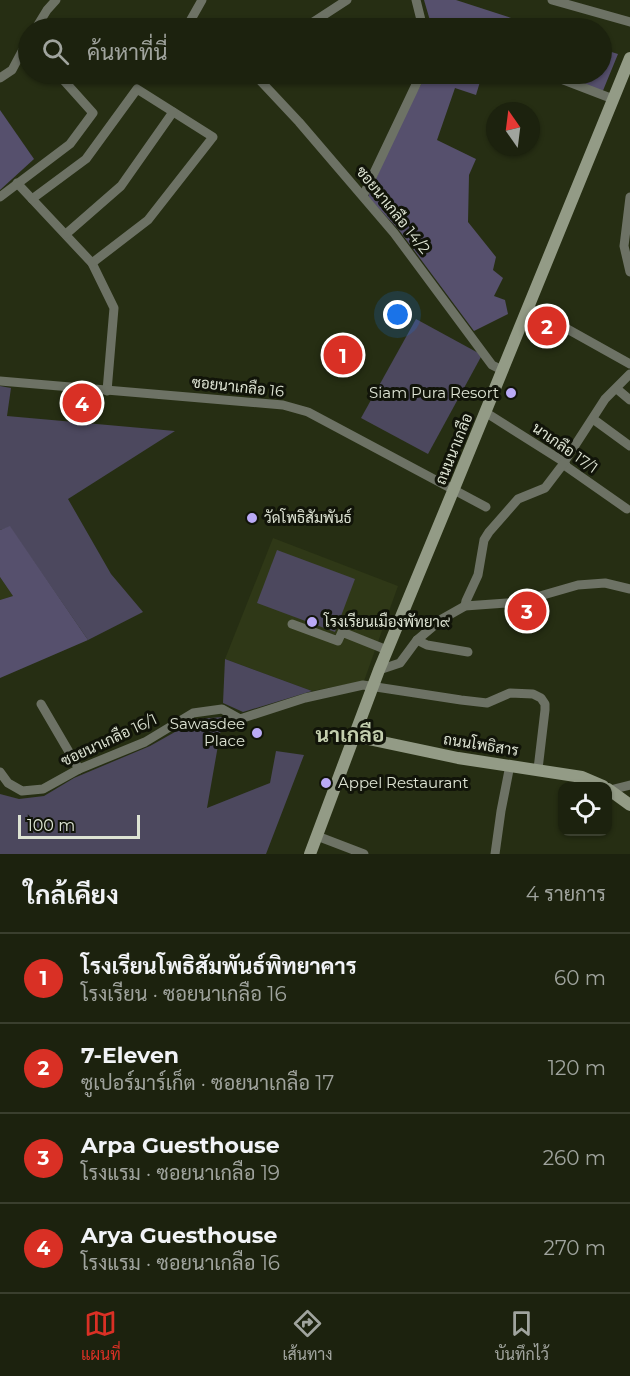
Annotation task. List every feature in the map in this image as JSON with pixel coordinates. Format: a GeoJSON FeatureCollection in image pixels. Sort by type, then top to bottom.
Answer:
{"type":"FeatureCollection","features":[{"type":"Feature","properties":{"kind":"street"},"geometry":{"type":"LineString","coordinates":[[42,18],[56,0]]}},
{"type":"Feature","properties":{"kind":"street"},"geometry":{"type":"LineString","coordinates":[[192,18],[202,0]]}},
{"type":"Feature","properties":{"kind":"street"},"geometry":{"type":"LineString","coordinates":[[319,18],[347,0]]}},
{"type":"Feature","properties":{"kind":"street"},"geometry":{"type":"LineString","coordinates":[[416,0],[420,18]]}},
{"type":"Feature","properties":{"kind":"street"},"geometry":{"type":"LineString","coordinates":[[552,0],[630,22]]}},
{"type":"Feature","properties":{"kind":"street","name":"ถนนนาเกลือ"},"geometry":{"type":"LineString","coordinates":[[310,854],[387,650],[630,58]]}},
{"type":"Feature","properties":{"kind":"street"},"geometry":{"type":"LineString","coordinates":[[0,78],[12,70],[18,59]]}},
{"type":"Feature","properties":{"kind":"street"},"geometry":{"type":"LineString","coordinates":[[0,197],[70,144],[93,113],[67,84]]}},
{"type":"Feature","properties":{"kind":"street","name":"ซอยนาเกลือ 14/2"},"geometry":{"type":"LineString","coordinates":[[263,84],[394,233],[492,365],[502,370]]}},
{"type":"Feature","properties":{"kind":"street"},"geometry":{"type":"LineString","coordinates":[[363,196],[416,84]]}},
{"type":"Feature","properties":{"kind":"street"},"geometry":{"type":"LineString","coordinates":[[574,84],[613,99]]}},
{"type":"Feature","properties":{"kind":"street"},"geometry":{"type":"LineString","coordinates":[[32,199],[86,159],[137,89],[213,137],[148,220],[92,263]]}},
{"type":"Feature","properties":{"kind":"street"},"geometry":{"type":"LineString","coordinates":[[66,234],[121,186],[173,112]]}},
{"type":"Feature","properties":{"kind":"street"},"geometry":{"type":"LineString","coordinates":[[17,183],[92,263],[114,308],[107,391]]}},
{"type":"Feature","properties":{"kind":"street"},"geometry":{"type":"LineString","coordinates":[[630,197],[624,246],[630,272]]}},
{"type":"Feature","properties":{"kind":"street"},"geometry":{"type":"LineString","coordinates":[[528,307],[630,364]]}},
{"type":"Feature","properties":{"kind":"street"},"geometry":{"type":"LineString","coordinates":[[465,606],[478,575],[483,540],[518,499],[545,488],[606,399],[630,374]]}},
{"type":"Feature","properties":{"kind":"street","name":"ซอยนาเกลือ 16"},"geometry":{"type":"LineString","coordinates":[[0,381],[283,405],[308,412],[486,507]]}},
{"type":"Feature","properties":{"kind":"street"},"geometry":{"type":"LineString","coordinates":[[617,389],[630,400]]}},
{"type":"Feature","properties":{"kind":"street","name":"นาเกลือ 17/1"},"geometry":{"type":"LineString","coordinates":[[485,412],[564,462],[567,467],[627,509]]}},
{"type":"Feature","properties":{"kind":"street"},"geometry":{"type":"LineString","coordinates":[[593,419],[630,446]]}},
{"type":"Feature","properties":{"kind":"street"},"geometry":{"type":"LineString","coordinates":[[379,670],[400,663],[417,640],[442,619],[465,606],[519,602],[578,585],[605,583],[630,589]]}},
{"type":"Feature","properties":{"kind":"street"},"geometry":{"type":"LineString","coordinates":[[292,624],[338,641],[342,632],[387,650]]}},
{"type":"Feature","properties":{"kind":"street"},"geometry":{"type":"LineString","coordinates":[[417,640],[427,645],[468,652]]}},
{"type":"Feature","properties":{"kind":"street","name":"ซอยนาเกลือ 16/1"},"geometry":{"type":"LineString","coordinates":[[0,772],[8,783],[22,792],[43,789],[79,769],[145,742],[193,713],[222,709],[240,719],[305,698],[363,685],[487,703],[510,693],[537,695],[545,704],[538,769]]}},
{"type":"Feature","properties":{"kind":"street"},"geometry":{"type":"LineString","coordinates":[[41,705],[79,769]]}},
{"type":"Feature","properties":{"kind":"street","name":"ถนนโพธิสาร"},"geometry":{"type":"LineString","coordinates":[[354,736],[458,758],[582,777],[593,782]]}},
{"type":"Feature","properties":{"kind":"street"},"geometry":{"type":"LineString","coordinates":[[495,854],[510,765]]}},
{"type":"Feature","properties":{"kind":"street"},"geometry":{"type":"LineString","coordinates":[[612,787],[630,785]]}},
{"type":"Feature","properties":{"kind":"street","name":"ถนนโพธิสาร"},"geometry":{"type":"LineString","coordinates":[[612,792],[630,805]]}},
{"type":"Feature","properties":{"kind":"street"},"geometry":{"type":"LineString","coordinates":[[317,836],[364,854]]}},
{"type":"Feature","properties":{"kind":"shaded area"},"geometry":{"type":"Polygon","coordinates":[[[424,0],[456,0],[511,18],[429,18],[424,0]]]}},
{"type":"Feature","properties":{"kind":"shaded area"},"geometry":{"type":"Polygon","coordinates":[[[612,52],[618,54],[612,69],[612,52]]]}},
{"type":"Feature","properties":{"kind":"shaded area"},"geometry":{"type":"Polygon","coordinates":[[[421,84],[479,84],[476,95],[455,88],[437,140],[476,159],[469,175],[468,222],[496,257],[493,270],[503,278],[494,296],[505,300],[508,314],[474,331],[399,230],[368,197],[404,114],[421,84]]]}},
{"type":"Feature","properties":{"kind":"shaded area"},"geometry":{"type":"Polygon","coordinates":[[[579,84],[606,84],[602,93],[579,84]]]}},
{"type":"Feature","properties":{"kind":"shaded area"},"geometry":{"type":"Polygon","coordinates":[[[0,110],[34,159],[0,190],[0,110]]]}},
{"type":"Feature","properties":{"kind":"shaded area"},"geometry":{"type":"Polygon","coordinates":[[[416,319],[482,355],[428,454],[361,418],[416,319]]]}},
{"type":"Feature","properties":{"kind":"shaded area"},"geometry":{"type":"Polygon","coordinates":[[[0,386],[11,388],[7,416],[175,431],[68,499],[111,574],[143,612],[88,640],[10,527],[0,530],[0,386]]]}},
{"type":"Feature","properties":{"kind":"shaded area"},"geometry":{"type":"Polygon","coordinates":[[[10,526],[88,640],[0,678],[0,600],[13,596],[0,577],[0,530],[10,526]]]}},
{"type":"Feature","properties":{"kind":"shaded area","name":"โรงเรียนเมืองพัทยา๙"},"geometry":{"type":"Polygon","coordinates":[[[273,538],[398,586],[364,681],[312,691],[225,659],[273,538]]]}},
{"type":"Feature","properties":{"kind":"shaded area"},"geometry":{"type":"Polygon","coordinates":[[[277,550],[355,579],[335,632],[257,603],[277,550]]]}},
{"type":"Feature","properties":{"kind":"shaded area"},"geometry":{"type":"Polygon","coordinates":[[[0,577],[13,596],[0,600],[0,577]]]}},
{"type":"Feature","properties":{"kind":"shaded area"},"geometry":{"type":"Polygon","coordinates":[[[225,659],[312,691],[243,712],[223,703],[225,659]]]}},
{"type":"Feature","properties":{"kind":"shaded area"},"geometry":{"type":"Polygon","coordinates":[[[223,717],[207,808],[270,783],[276,751],[304,755],[266,854],[0,854],[0,794],[19,799],[44,796],[74,778],[150,746],[198,719],[223,717]]]}},
{"type":"Feature","properties":{"kind":"place","name":"7-Eleven"},"geometry":{"type":"Point","coordinates":[547,326]}},
{"type":"Feature","properties":{"kind":"place","name":"โรงเรียนโพธิสัมพันธ์พิทยาคาร"},"geometry":{"type":"Point","coordinates":[343,355]}},
{"type":"Feature","properties":{"kind":"place","name":"Siam Pura Resort"},"geometry":{"type":"Point","coordinates":[511,393]}},
{"type":"Feature","properties":{"kind":"place","name":"Arya Guesthouse"},"geometry":{"type":"Point","coordinates":[82,403]}},
{"type":"Feature","properties":{"kind":"place","name":"วัดโพธิสัมพันธ์"},"geometry":{"type":"Point","coordinates":[252,518]}},
{"type":"Feature","properties":{"kind":"place","name":"Arpa Guesthouse"},"geometry":{"type":"Point","coordinates":[527,611]}},
{"type":"Feature","properties":{"kind":"place","name":"โรงเรียนเมืองพัทยา๙"},"geometry":{"type":"Point","coordinates":[312,622]}},
{"type":"Feature","properties":{"kind":"place","name":"Sawasdee Place"},"geometry":{"type":"Point","coordinates":[257,733]}},
{"type":"Feature","properties":{"kind":"place","name":"Appel Restaurant"},"geometry":{"type":"Point","coordinates":[326,783]}},
{"type":"Feature","properties":{"kind":"district","name":"นาเกลือ"},"geometry":{"type":"Point","coordinates":[350,735]}}]}
